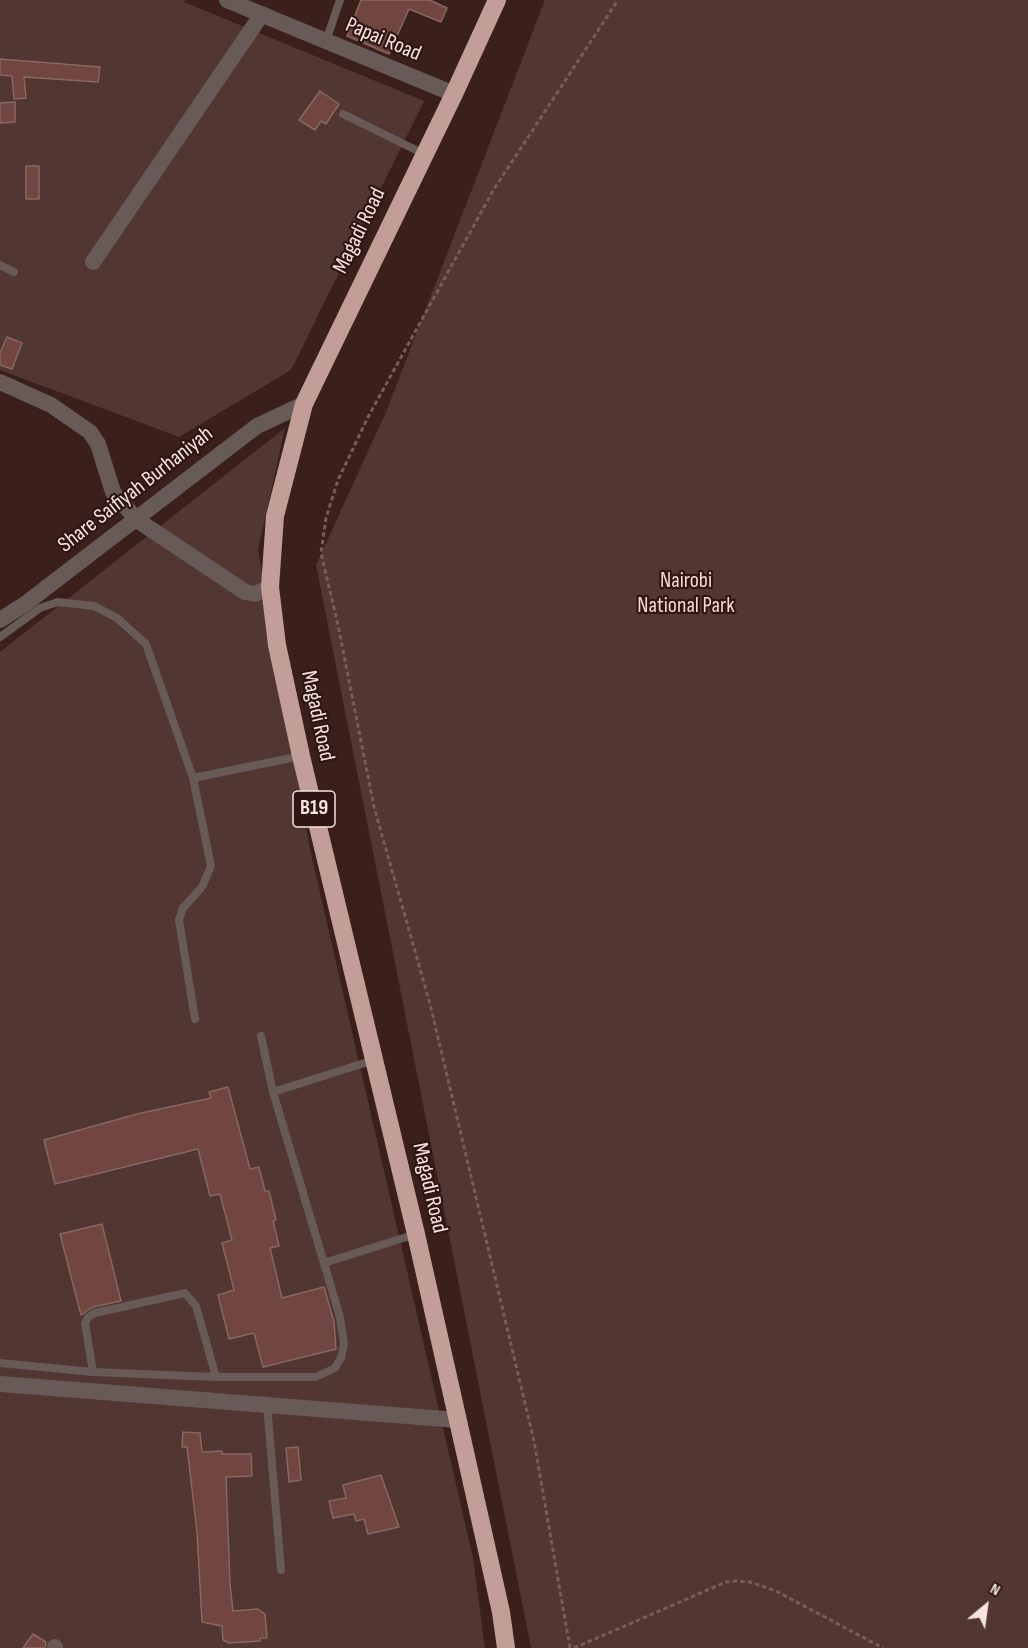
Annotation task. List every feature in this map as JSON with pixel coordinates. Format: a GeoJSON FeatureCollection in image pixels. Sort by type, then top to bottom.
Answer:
{"type":"FeatureCollection","features":[{"type":"Feature","properties":{"kind":"highway","name":"Magadi Road"},"geometry":{"type":"LineString","coordinates":[[497,0],[304,404],[275,516],[270,587],[277,645],[416,1234],[501,1612],[506,1648]]}},
{"type":"Feature","properties":{"kind":"street","name":"Papai Road"},"geometry":{"type":"LineString","coordinates":[[227,0],[454,94]]}},
{"type":"Feature","properties":{"kind":"street"},"geometry":{"type":"LineString","coordinates":[[93,262],[262,14]]}},
{"type":"Feature","properties":{"kind":"street"},"geometry":{"type":"LineString","coordinates":[[0,382],[51,405],[90,432],[98,444],[109,485],[137,520],[245,592],[255,594],[270,587]]}},
{"type":"Feature","properties":{"kind":"street","name":"Share Saifiyah Burhaniyah"},"geometry":{"type":"LineString","coordinates":[[0,620],[137,520],[257,426],[304,404]]}},
{"type":"Feature","properties":{"kind":"street"},"geometry":{"type":"LineString","coordinates":[[0,1384],[457,1420]]}},
{"type":"Feature","properties":{"kind":"lane"},"geometry":{"type":"LineString","coordinates":[[326,41],[340,0]]}},
{"type":"Feature","properties":{"kind":"lane"},"geometry":{"type":"LineString","coordinates":[[343,114],[424,154]]}},
{"type":"Feature","properties":{"kind":"lane"},"geometry":{"type":"LineString","coordinates":[[0,265],[14,272]]}},
{"type":"Feature","properties":{"kind":"lane"},"geometry":{"type":"LineString","coordinates":[[0,637],[40,608],[58,602],[94,606],[117,618],[146,644],[193,778],[211,866],[202,887],[183,908],[179,920],[195,1020]]}},
{"type":"Feature","properties":{"kind":"lane"},"geometry":{"type":"LineString","coordinates":[[193,778],[302,756]]}},
{"type":"Feature","properties":{"kind":"lane"},"geometry":{"type":"LineString","coordinates":[[0,1363],[93,1372],[216,1377],[316,1377],[335,1368],[341,1358],[344,1344],[340,1317],[273,1092],[261,1036]]}},
{"type":"Feature","properties":{"kind":"lane"},"geometry":{"type":"LineString","coordinates":[[273,1092],[374,1060]]}},
{"type":"Feature","properties":{"kind":"lane"},"geometry":{"type":"LineString","coordinates":[[324,1263],[416,1234]]}},
{"type":"Feature","properties":{"kind":"lane"},"geometry":{"type":"LineString","coordinates":[[93,1372],[85,1323],[88,1317],[185,1293],[196,1306],[216,1377]]}},
{"type":"Feature","properties":{"kind":"lane"},"geometry":{"type":"LineString","coordinates":[[267,1404],[281,1570]]}},
{"type":"Feature","properties":{"kind":"path"},"geometry":{"type":"LineString","coordinates":[[618,0],[494,189],[368,417],[338,480],[326,518],[321,553],[338,625],[374,807],[430,1004],[534,1442],[572,1648],[726,1582],[736,1581],[750,1582],[776,1591],[884,1648]]}},
{"type":"Feature","properties":{"kind":"green space"},"geometry":{"type":"Polygon","coordinates":[[[0,0],[185,0],[184,2],[424,101],[291,370],[179,437],[0,370],[0,0]]]}},
{"type":"Feature","properties":{"kind":"green space","name":"Nairobi National Park"},"geometry":{"type":"Polygon","coordinates":[[[545,0],[1028,0],[1028,1648],[531,1648],[316,565],[386,412],[545,0]]]}},
{"type":"Feature","properties":{"kind":"green space"},"geometry":{"type":"Polygon","coordinates":[[[285,428],[258,550],[310,849],[473,1558],[485,1648],[0,1648],[0,652],[285,428]]]}},
{"type":"Feature","properties":{"kind":"building"},"geometry":{"type":"Polygon","coordinates":[[[361,0],[430,0],[447,8],[441,22],[409,9],[389,54],[347,36],[361,0]]]}},
{"type":"Feature","properties":{"kind":"building"},"geometry":{"type":"Polygon","coordinates":[[[0,59],[100,67],[98,82],[24,77],[26,98],[14,99],[12,76],[0,75],[0,59]]]}},
{"type":"Feature","properties":{"kind":"building"},"geometry":{"type":"Polygon","coordinates":[[[320,91],[339,104],[326,124],[321,121],[315,130],[299,120],[320,91]]]}},
{"type":"Feature","properties":{"kind":"building"},"geometry":{"type":"Polygon","coordinates":[[[15,102],[15,122],[0,123],[0,103],[15,102]]]}},
{"type":"Feature","properties":{"kind":"building"},"geometry":{"type":"Polygon","coordinates":[[[26,166],[39,166],[39,199],[26,199],[26,166]]]}},
{"type":"Feature","properties":{"kind":"building"},"geometry":{"type":"Polygon","coordinates":[[[7,337],[22,343],[12,369],[0,365],[0,353],[7,337]]]}},
{"type":"Feature","properties":{"kind":"building"},"geometry":{"type":"Polygon","coordinates":[[[228,1087],[250,1169],[259,1167],[265,1191],[269,1191],[279,1246],[270,1248],[282,1298],[324,1287],[334,1322],[336,1349],[263,1367],[254,1333],[229,1339],[218,1295],[234,1290],[222,1243],[232,1240],[220,1194],[210,1196],[198,1149],[55,1184],[44,1140],[137,1114],[211,1098],[209,1092],[228,1087]]]}},
{"type":"Feature","properties":{"kind":"building"},"geometry":{"type":"Polygon","coordinates":[[[102,1224],[121,1301],[93,1307],[81,1315],[60,1234],[102,1224]]]}},
{"type":"Feature","properties":{"kind":"building"},"geometry":{"type":"Polygon","coordinates":[[[183,1432],[200,1433],[202,1452],[222,1451],[222,1454],[251,1454],[252,1476],[226,1477],[230,1584],[233,1611],[258,1609],[265,1614],[267,1638],[260,1638],[260,1641],[229,1643],[223,1640],[222,1626],[202,1622],[197,1532],[187,1447],[182,1447],[183,1432]]]}},
{"type":"Feature","properties":{"kind":"building"},"geometry":{"type":"Polygon","coordinates":[[[298,1447],[301,1480],[289,1482],[286,1448],[298,1447]]]}},
{"type":"Feature","properties":{"kind":"building"},"geometry":{"type":"Polygon","coordinates":[[[381,1475],[399,1527],[368,1534],[364,1519],[356,1521],[354,1514],[333,1518],[329,1501],[346,1498],[343,1485],[381,1475]]]}},
{"type":"Feature","properties":{"kind":"building"},"geometry":{"type":"Polygon","coordinates":[[[33,1634],[46,1642],[45,1648],[23,1648],[33,1634]]]}}]}
